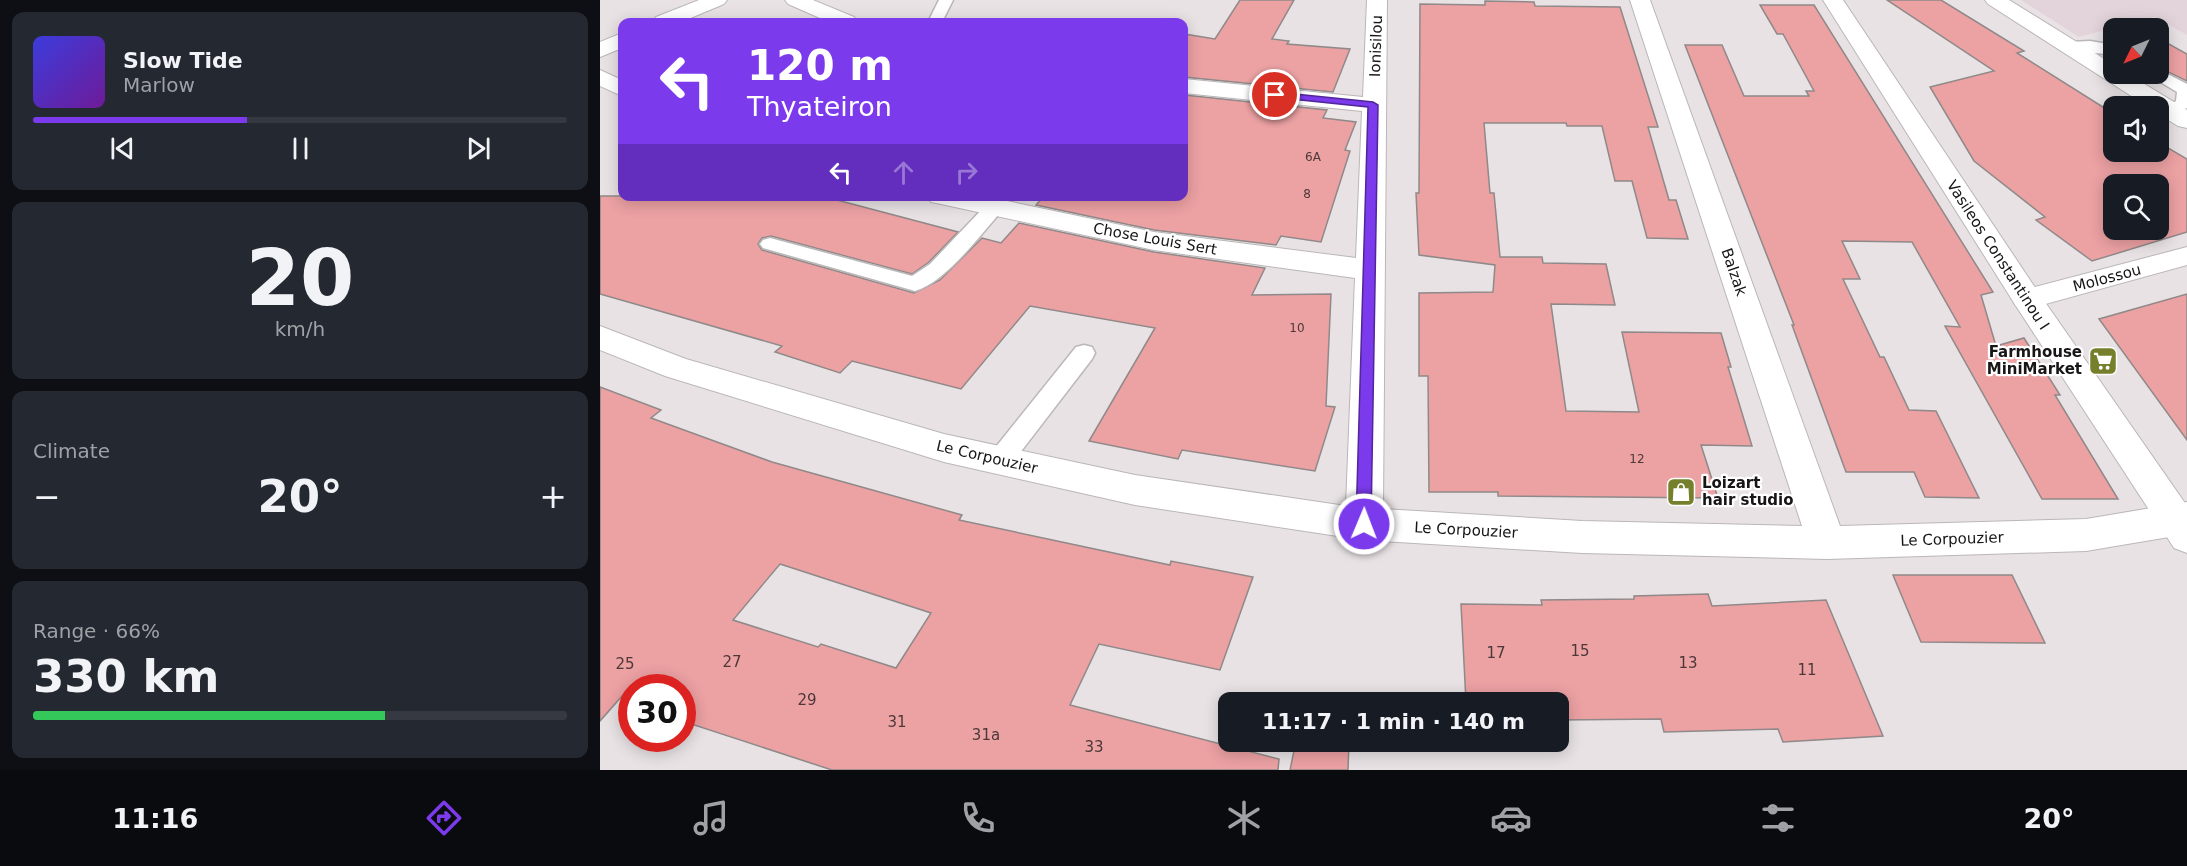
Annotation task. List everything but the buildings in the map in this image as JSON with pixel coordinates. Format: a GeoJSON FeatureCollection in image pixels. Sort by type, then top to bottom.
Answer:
{"type":"FeatureCollection","features":[{"type":"Feature","properties":{"kind":"street"},"geometry":{"type":"LineString","coordinates":[[674,18],[717,0]]}},
{"type":"Feature","properties":{"kind":"street"},"geometry":{"type":"LineString","coordinates":[[795,0],[837,18]]}},
{"type":"Feature","properties":{"kind":"street","name":"Ionisilou"},"geometry":{"type":"LineString","coordinates":[[1364,524],[1377,0]]}},
{"type":"Feature","properties":{"kind":"street","name":"Balzak"},"geometry":{"type":"LineString","coordinates":[[1640,0],[1827,543]]}},
{"type":"Feature","properties":{"kind":"street","name":"Vasileos Constantinou I"},"geometry":{"type":"LineString","coordinates":[[1833,0],[2027,299],[2183,526]]}},
{"type":"Feature","properties":{"kind":"street"},"geometry":{"type":"LineString","coordinates":[[1990,2],[2068,47],[2172,117],[2187,137]]}},
{"type":"Feature","properties":{"kind":"street"},"geometry":{"type":"LineString","coordinates":[[1990,2],[2124,96]]}},
{"type":"Feature","properties":{"kind":"street"},"geometry":{"type":"LineString","coordinates":[[600,50],[618,42]]}},
{"type":"Feature","properties":{"kind":"street"},"geometry":{"type":"LineString","coordinates":[[600,77],[618,87]]}},
{"type":"Feature","properties":{"kind":"street"},"geometry":{"type":"LineString","coordinates":[[1188,87],[1373,105]]}},
{"type":"Feature","properties":{"kind":"street","name":"Chose Louis Sert"},"geometry":{"type":"LineString","coordinates":[[963,201],[1154,241],[1371,270]]}},
{"type":"Feature","properties":{"kind":"street","name":"Molossou"},"geometry":{"type":"LineString","coordinates":[[2027,299],[2187,256]]}},
{"type":"Feature","properties":{"kind":"street","name":"Le Corpouzier"},"geometry":{"type":"LineString","coordinates":[[600,338],[687,372],[944,448],[1135,490],[1364,524],[1582,537],[1827,543],[2086,535],[2183,526]]}},
{"type":"Feature","properties":{"kind":"lane"},"geometry":{"type":"LineString","coordinates":[[937,18],[946,0]]}},
{"type":"Feature","properties":{"kind":"lane"},"geometry":{"type":"LineString","coordinates":[[2068,47],[2103,48]]}},
{"type":"Feature","properties":{"kind":"lane"},"geometry":{"type":"LineString","coordinates":[[2169,81],[2185,90],[2184,103],[2172,117]]}},
{"type":"Feature","properties":{"kind":"lane"},"geometry":{"type":"LineString","coordinates":[[770,244],[915,284],[937,269],[994,208]]}},
{"type":"Feature","properties":{"kind":"lane"},"geometry":{"type":"LineString","coordinates":[[1000,460],[1084,353]]}},
{"type":"Feature","properties":{"kind":"shaded area"},"geometry":{"type":"Polygon","coordinates":[[[2021,0],[2187,0],[2187,35],[2169,25],[2169,18],[2155,17],[2103,18],[2103,31],[2079,37],[2021,0]]]}},
{"type":"Feature","properties":{"kind":"place","name":"Farmhouse MiniMarket"},"geometry":{"type":"Point","coordinates":[2103,361]}},
{"type":"Feature","properties":{"kind":"place","name":"Loizart hair studio"},"geometry":{"type":"Point","coordinates":[1681,492]}},
{"type":"Feature","properties":{"kind":"route"},"geometry":{"type":"LineString","coordinates":[[1275,95],[1373,105],[1364,524]]}}]}
